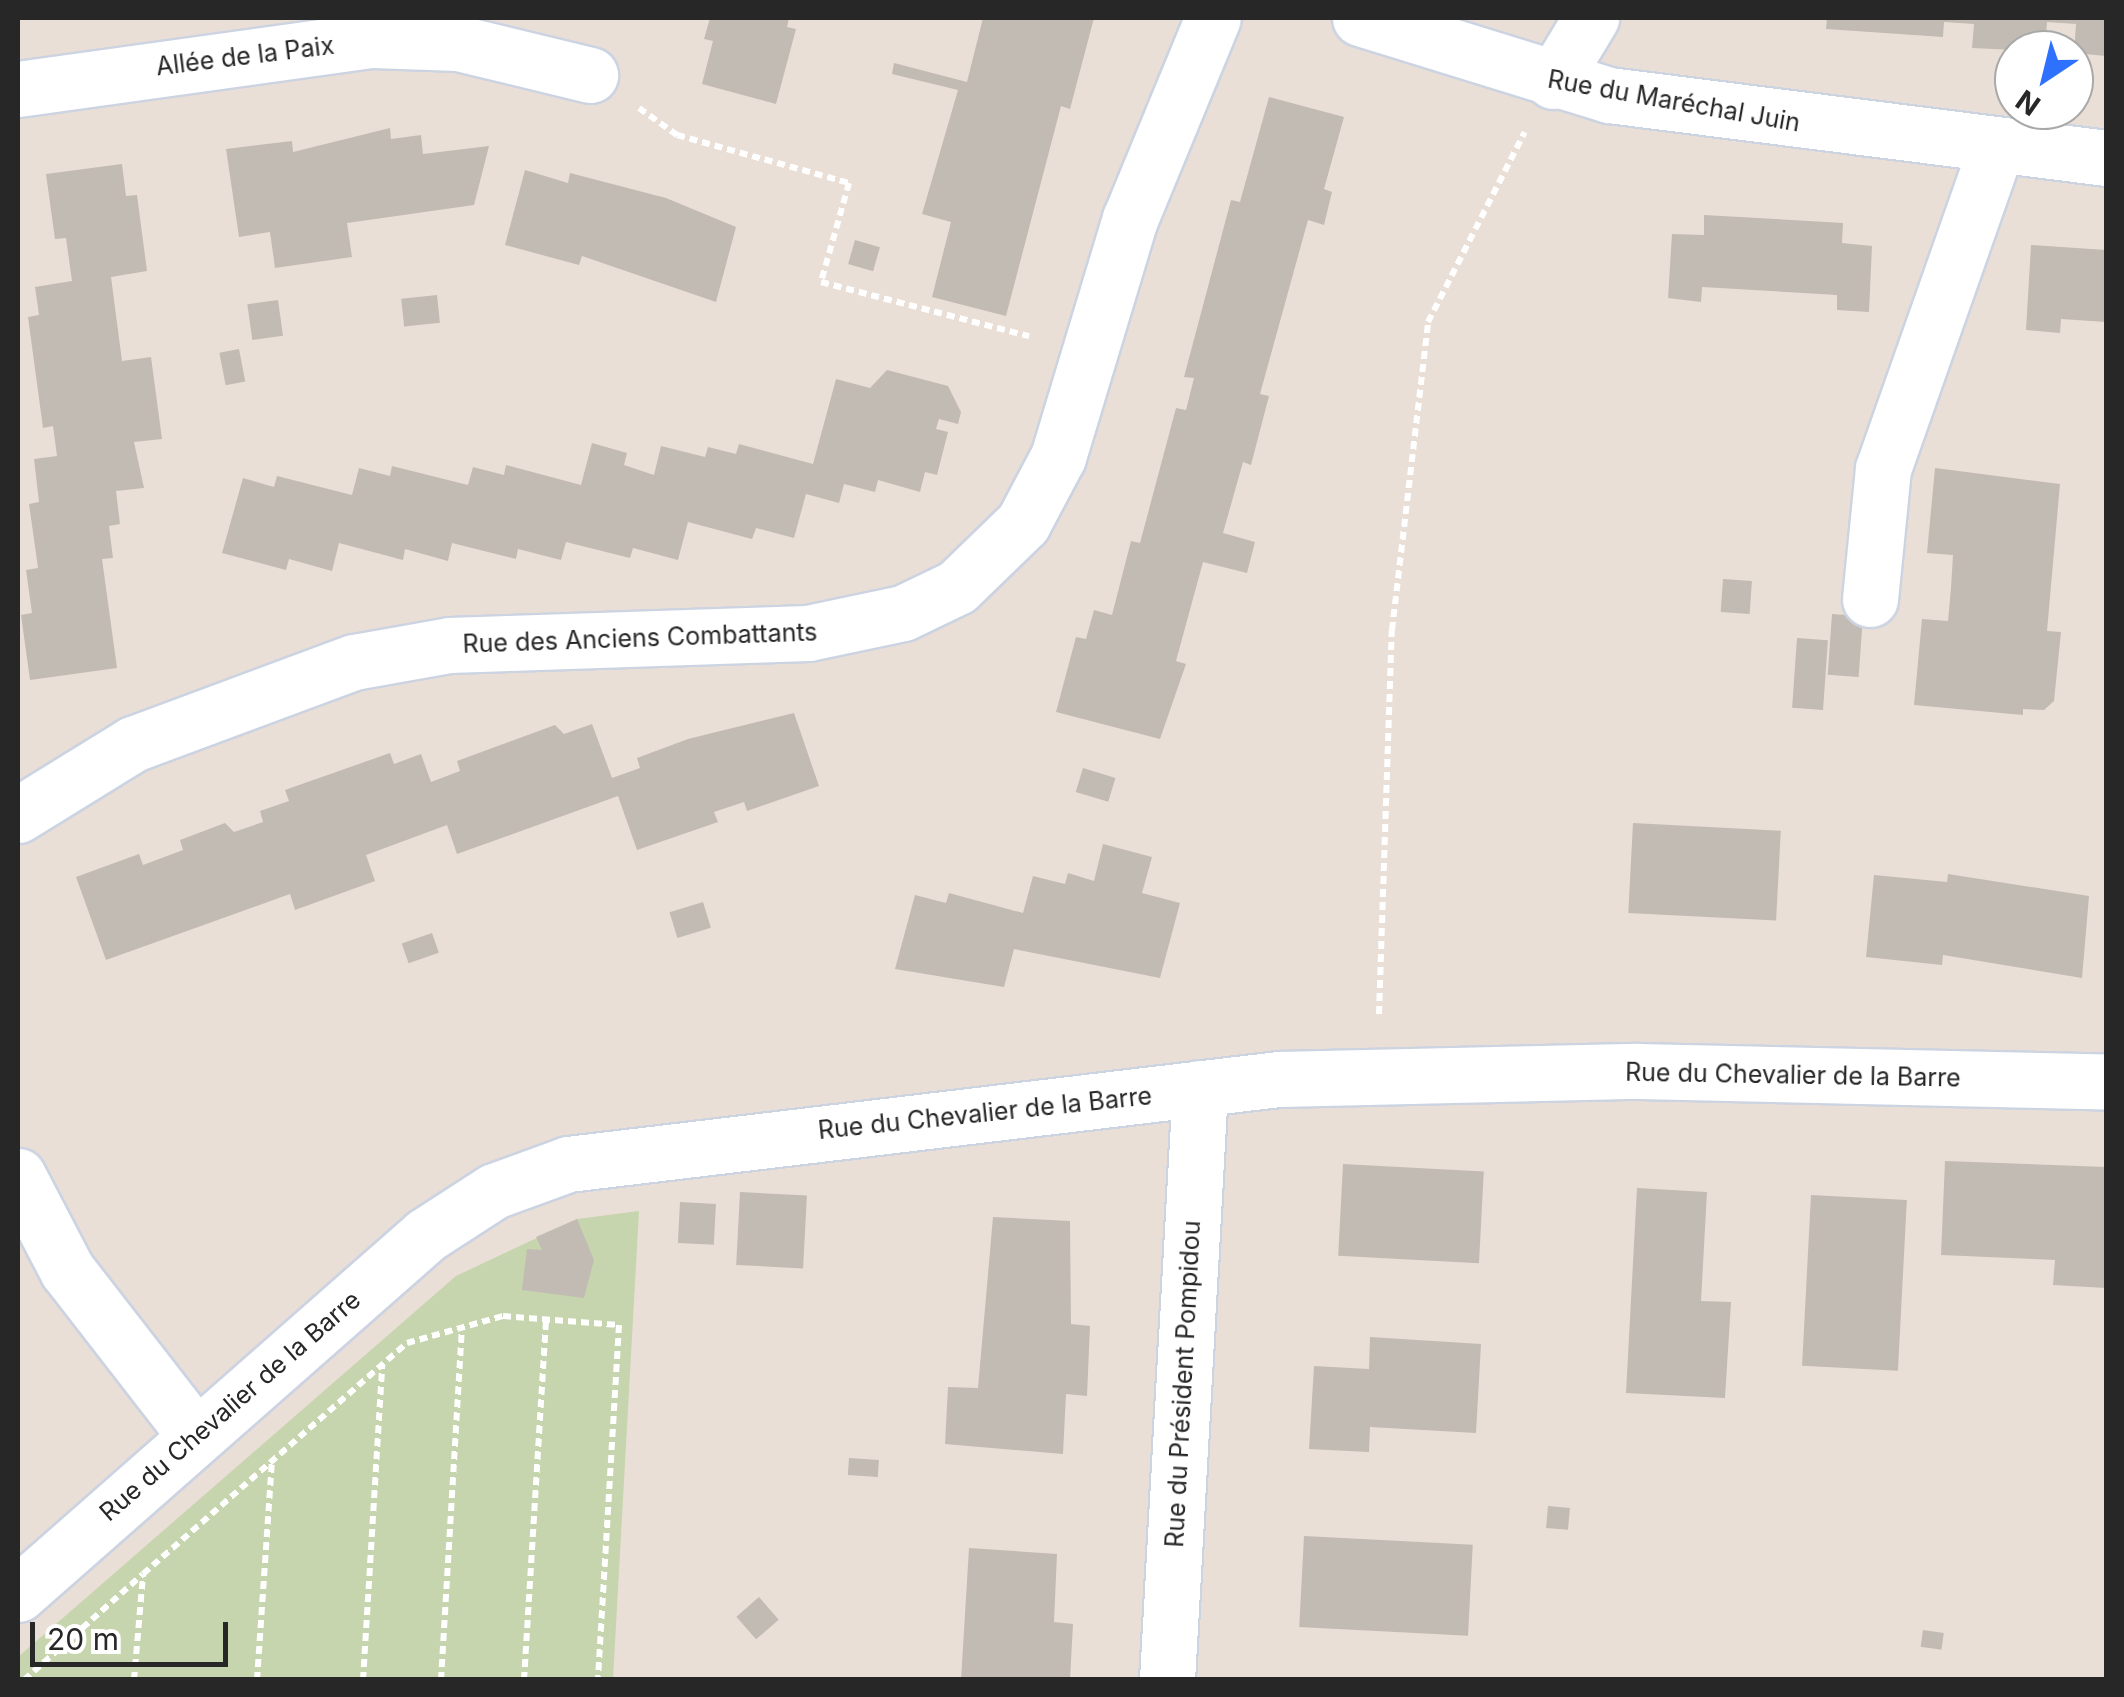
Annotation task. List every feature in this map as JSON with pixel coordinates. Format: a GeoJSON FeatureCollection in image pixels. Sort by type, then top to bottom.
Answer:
{"type":"FeatureCollection","features":[{"type":"Feature","properties":{"kind":"street","name":"Rue des Anciens Combattants"},"geometry":{"type":"LineString","coordinates":[[18,816],[133,744],[354,662],[464,644],[808,634],[931,602],[982,568],[1023,523],[1058,457],[1130,219],[1213,18]]}},
{"type":"Feature","properties":{"kind":"street","name":"Rue du Maréchal Juin"},"geometry":{"type":"LineString","coordinates":[[1360,18],[1554,82],[1996,148],[2106,158]]}},
{"type":"Feature","properties":{"kind":"street"},"geometry":{"type":"LineString","coordinates":[[1554,82],[1591,18]]}},
{"type":"Feature","properties":{"kind":"street","name":"Allée de la Paix"},"geometry":{"type":"LineString","coordinates":[[18,89],[373,40],[458,43],[590,75]]}},
{"type":"Feature","properties":{"kind":"street"},"geometry":{"type":"LineString","coordinates":[[1870,599],[1892,436],[1996,148]]}},
{"type":"Feature","properties":{"kind":"street","name":"Rue du Chevalier de la Barre"},"geometry":{"type":"LineString","coordinates":[[18,1594],[426,1235],[494,1191],[568,1164],[1200,1088],[1378,1075],[1638,1070],[2106,1082]]}},
{"type":"Feature","properties":{"kind":"street","name":"Rue du Président Pompidou"},"geometry":{"type":"LineString","coordinates":[[1167,1680],[1200,1088]]}},
{"type":"Feature","properties":{"kind":"street"},"geometry":{"type":"LineString","coordinates":[[18,1176],[67,1270],[195,1435]]}},
{"type":"Feature","properties":{"kind":"path"},"geometry":{"type":"LineString","coordinates":[[590,75],[678,135],[849,183],[821,282],[1090,352]]}},
{"type":"Feature","properties":{"kind":"path"},"geometry":{"type":"LineString","coordinates":[[1378,1075],[1392,630],[1428,322],[1554,82]]}},
{"type":"Feature","properties":{"kind":"path"},"geometry":{"type":"LineString","coordinates":[[24,1680],[407,1343],[503,1316],[619,1324],[598,1680]]}},
{"type":"Feature","properties":{"kind":"path"},"geometry":{"type":"LineString","coordinates":[[524,1680],[546,1319]]}},
{"type":"Feature","properties":{"kind":"path"},"geometry":{"type":"LineString","coordinates":[[440,1680],[462,1328]]}},
{"type":"Feature","properties":{"kind":"path"},"geometry":{"type":"LineString","coordinates":[[364,1680],[382,1366]]}},
{"type":"Feature","properties":{"kind":"path"},"geometry":{"type":"LineString","coordinates":[[257,1680],[272,1461]]}},
{"type":"Feature","properties":{"kind":"path"},"geometry":{"type":"LineString","coordinates":[[134,1680],[143,1574]]}},
{"type":"Feature","properties":{"kind":"green space"},"geometry":{"type":"Polygon","coordinates":[[[639,1211],[613,1679],[18,1680],[18,1657],[456,1276],[577,1219],[639,1211]]]}},
{"type":"Feature","properties":{"kind":"building"},"geometry":{"type":"Polygon","coordinates":[[[710,18],[789,18],[787,27],[796,29],[776,104],[702,84],[713,41],[704,39],[710,18]]]}},
{"type":"Feature","properties":{"kind":"building"},"geometry":{"type":"Polygon","coordinates":[[[983,18],[1094,18],[1070,109],[1061,106],[1006,316],[932,297],[951,222],[922,214],[958,90],[892,74],[894,63],[967,82],[983,18]]]}},
{"type":"Feature","properties":{"kind":"building"},"geometry":{"type":"Polygon","coordinates":[[[1827,18],[2106,18],[2106,56],[2094,55],[2094,30],[2076,30],[2076,24],[2047,22],[2046,30],[1994,30],[1994,49],[1972,48],[1974,24],[1944,22],[1943,37],[1826,29],[1827,18]]]}},
{"type":"Feature","properties":{"kind":"building"},"geometry":{"type":"Polygon","coordinates":[[[1269,97],[1344,117],[1324,189],[1332,192],[1324,225],[1308,220],[1260,394],[1269,396],[1251,465],[1243,462],[1223,533],[1255,542],[1247,573],[1203,562],[1176,661],[1186,664],[1160,739],[1056,712],[1076,637],[1086,639],[1094,610],[1112,615],[1131,541],[1140,543],[1176,408],[1186,410],[1194,378],[1184,377],[1231,200],[1240,202],[1269,97]]]}},
{"type":"Feature","properties":{"kind":"building"},"geometry":{"type":"Polygon","coordinates":[[[390,128],[391,139],[421,135],[423,154],[489,146],[474,205],[347,223],[352,257],[275,268],[270,232],[239,237],[226,149],[292,141],[293,152],[390,128]]]}},
{"type":"Feature","properties":{"kind":"building"},"geometry":{"type":"Polygon","coordinates":[[[122,164],[126,196],[137,195],[147,271],[111,277],[122,361],[151,357],[162,439],[134,442],[144,488],[116,491],[120,524],[109,526],[113,558],[102,559],[117,668],[30,680],[21,615],[32,613],[26,570],[38,568],[29,504],[39,502],[34,459],[57,456],[53,426],[43,428],[28,317],[39,315],[35,287],[72,281],[66,238],[55,239],[46,174],[122,164]]]}},
{"type":"Feature","properties":{"kind":"building"},"geometry":{"type":"Polygon","coordinates":[[[525,170],[568,183],[570,173],[666,198],[736,227],[716,302],[582,256],[579,265],[505,245],[525,170]]]}},
{"type":"Feature","properties":{"kind":"building"},"geometry":{"type":"Polygon","coordinates":[[[1704,215],[1843,223],[1842,243],[1872,246],[1869,312],[1837,310],[1837,295],[1702,287],[1701,302],[1668,298],[1672,234],[1704,235],[1704,215]]]}},
{"type":"Feature","properties":{"kind":"building"},"geometry":{"type":"Polygon","coordinates":[[[855,240],[880,247],[873,271],[848,264],[855,240]]]}},
{"type":"Feature","properties":{"kind":"building"},"geometry":{"type":"Polygon","coordinates":[[[2031,245],[2106,250],[2106,322],[2061,319],[2060,333],[2026,330],[2031,245]]]}},
{"type":"Feature","properties":{"kind":"building"},"geometry":{"type":"Polygon","coordinates":[[[437,295],[440,323],[404,327],[401,299],[437,295]]]}},
{"type":"Feature","properties":{"kind":"building"},"geometry":{"type":"Polygon","coordinates":[[[278,300],[283,336],[252,340],[247,304],[278,300]]]}},
{"type":"Feature","properties":{"kind":"building"},"geometry":{"type":"Polygon","coordinates":[[[239,349],[245,381],[226,385],[219,353],[239,349]]]}},
{"type":"Feature","properties":{"kind":"building"},"geometry":{"type":"Polygon","coordinates":[[[887,370],[948,386],[961,412],[958,424],[939,419],[936,429],[948,432],[937,475],[925,472],[920,492],[878,480],[875,492],[844,484],[839,503],[806,494],[794,538],[756,528],[752,539],[688,522],[678,560],[633,548],[630,558],[566,542],[561,560],[518,549],[516,559],[452,543],[448,561],[405,549],[403,560],[339,543],[332,571],[289,559],[286,570],[222,553],[243,478],[274,487],[277,476],[352,495],[359,468],[390,476],[392,466],[468,485],[473,467],[504,475],[506,465],[581,485],[592,443],[627,453],[624,465],[654,475],[661,446],[705,457],[708,447],[736,454],[739,444],[813,464],[836,379],[870,388],[887,370]]]}},
{"type":"Feature","properties":{"kind":"building"},"geometry":{"type":"Polygon","coordinates":[[[1935,468],[2060,484],[2047,631],[2061,632],[2054,701],[2044,710],[2023,709],[2023,715],[1914,705],[1922,619],[1948,621],[1951,588],[1953,555],[1927,553],[1935,468]]]}},
{"type":"Feature","properties":{"kind":"building"},"geometry":{"type":"Polygon","coordinates":[[[1723,579],[1752,581],[1750,614],[1721,612],[1723,579]]]}},
{"type":"Feature","properties":{"kind":"building"},"geometry":{"type":"Polygon","coordinates":[[[1832,614],[1863,616],[1859,677],[1828,675],[1832,614]]]}},
{"type":"Feature","properties":{"kind":"building"},"geometry":{"type":"Polygon","coordinates":[[[1797,638],[1828,640],[1823,710],[1792,708],[1797,638]]]}},
{"type":"Feature","properties":{"kind":"building"},"geometry":{"type":"Polygon","coordinates":[[[794,713],[819,786],[747,811],[744,802],[714,812],[718,822],[637,850],[618,796],[457,854],[447,825],[366,855],[375,881],[295,910],[290,894],[106,960],[76,877],[139,854],[143,865],[183,850],[180,840],[225,823],[234,832],[263,822],[260,811],[289,801],[285,790],[390,753],[394,764],[421,754],[431,782],[460,771],[457,761],[555,725],[564,734],[592,724],[612,778],[640,768],[637,758],[688,739],[794,713]]]}},
{"type":"Feature","properties":{"kind":"building"},"geometry":{"type":"Polygon","coordinates":[[[1083,768],[1116,778],[1108,802],[1076,792],[1083,768]]]}},
{"type":"Feature","properties":{"kind":"building"},"geometry":{"type":"Polygon","coordinates":[[[1633,823],[1781,831],[1776,921],[1628,913],[1633,823]]]}},
{"type":"Feature","properties":{"kind":"building"},"geometry":{"type":"Polygon","coordinates":[[[1103,844],[1152,857],[1142,893],[1180,903],[1160,978],[1014,949],[1004,987],[895,969],[915,895],[946,903],[949,893],[1023,913],[1033,876],[1065,884],[1068,873],[1094,881],[1103,844]]]}},
{"type":"Feature","properties":{"kind":"building"},"geometry":{"type":"Polygon","coordinates":[[[1948,874],[2089,896],[2082,978],[1943,955],[1942,965],[1866,957],[1874,875],[1947,882],[1948,874]]]}},
{"type":"Feature","properties":{"kind":"building"},"geometry":{"type":"Polygon","coordinates":[[[703,902],[711,928],[677,938],[670,912],[703,902]]]}},
{"type":"Feature","properties":{"kind":"building"},"geometry":{"type":"Polygon","coordinates":[[[432,933],[439,953],[409,963],[402,943],[432,933]]]}},
{"type":"Feature","properties":{"kind":"building"},"geometry":{"type":"Polygon","coordinates":[[[1945,1161],[2106,1167],[2106,1288],[2053,1285],[2055,1260],[1941,1255],[1945,1161]]]}},
{"type":"Feature","properties":{"kind":"building"},"geometry":{"type":"Polygon","coordinates":[[[1343,1164],[1484,1171],[1479,1263],[1338,1256],[1343,1164]]]}},
{"type":"Feature","properties":{"kind":"building"},"geometry":{"type":"Polygon","coordinates":[[[1637,1188],[1707,1192],[1701,1301],[1731,1302],[1725,1398],[1626,1393],[1637,1188]]]}},
{"type":"Feature","properties":{"kind":"building"},"geometry":{"type":"Polygon","coordinates":[[[740,1192],[807,1196],[803,1268],[736,1265],[740,1192]]]}},
{"type":"Feature","properties":{"kind":"building"},"geometry":{"type":"Polygon","coordinates":[[[1811,1195],[1907,1200],[1898,1371],[1802,1366],[1811,1195]]]}},
{"type":"Feature","properties":{"kind":"building"},"geometry":{"type":"Polygon","coordinates":[[[680,1202],[716,1204],[714,1245],[678,1243],[680,1202]]]}},
{"type":"Feature","properties":{"kind":"building"},"geometry":{"type":"Polygon","coordinates":[[[993,1217],[1070,1221],[1071,1324],[1090,1326],[1087,1396],[1066,1394],[1063,1454],[945,1444],[948,1387],[978,1388],[993,1217]]]}},
{"type":"Feature","properties":{"kind":"building"},"geometry":{"type":"Polygon","coordinates":[[[577,1219],[594,1260],[584,1298],[522,1290],[527,1249],[542,1250],[536,1237],[577,1219]]]}},
{"type":"Feature","properties":{"kind":"building"},"geometry":{"type":"Polygon","coordinates":[[[1370,1337],[1481,1344],[1476,1433],[1370,1427],[1369,1452],[1309,1449],[1314,1366],[1369,1369],[1370,1337]]]}},
{"type":"Feature","properties":{"kind":"building"},"geometry":{"type":"Polygon","coordinates":[[[849,1458],[879,1460],[878,1477],[848,1475],[849,1458]]]}},
{"type":"Feature","properties":{"kind":"building"},"geometry":{"type":"Polygon","coordinates":[[[1548,1506],[1570,1508],[1568,1530],[1546,1528],[1548,1506]]]}},
{"type":"Feature","properties":{"kind":"building"},"geometry":{"type":"Polygon","coordinates":[[[1304,1536],[1473,1545],[1468,1636],[1299,1627],[1304,1536]]]}},
{"type":"Feature","properties":{"kind":"building"},"geometry":{"type":"Polygon","coordinates":[[[969,1548],[1057,1554],[1054,1622],[1073,1624],[1070,1680],[961,1680],[969,1548]]]}},
{"type":"Feature","properties":{"kind":"building"},"geometry":{"type":"Polygon","coordinates":[[[759,1597],[779,1620],[756,1639],[736,1617],[759,1597]]]}},
{"type":"Feature","properties":{"kind":"building"},"geometry":{"type":"Polygon","coordinates":[[[1923,1630],[1944,1633],[1941,1650],[1921,1647],[1923,1630]]]}}]}
